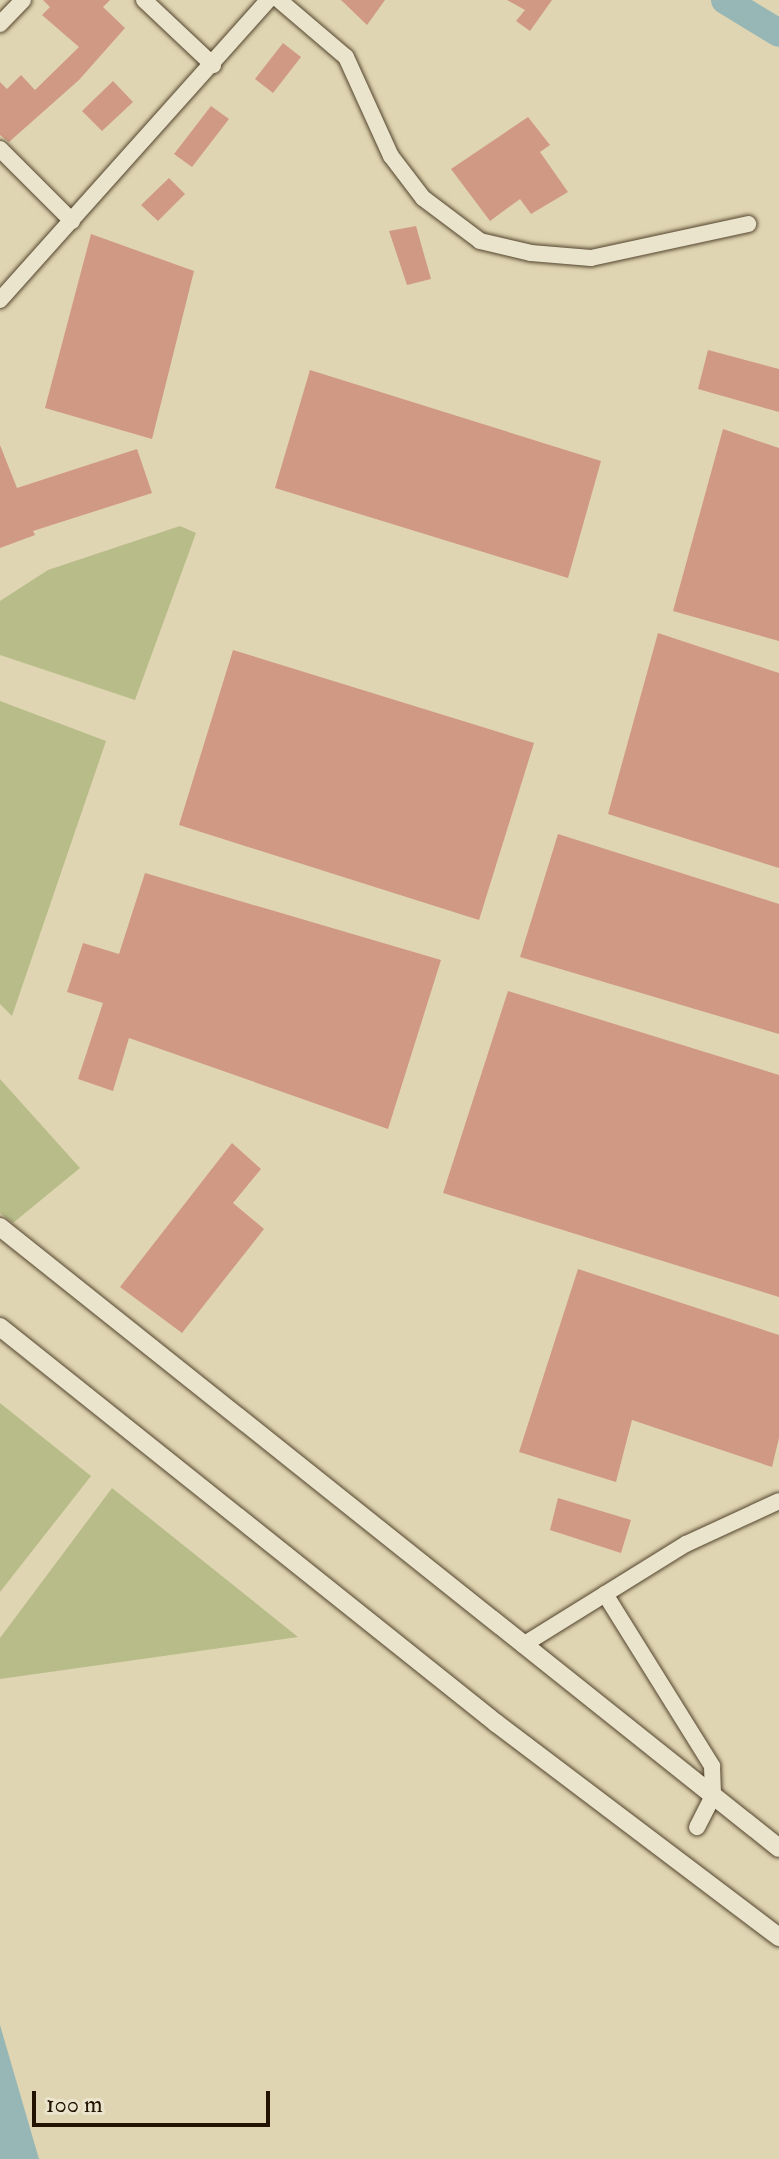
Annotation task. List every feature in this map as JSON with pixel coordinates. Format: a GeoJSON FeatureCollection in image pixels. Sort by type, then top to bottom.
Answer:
{"type":"FeatureCollection","features":[{"type":"Feature","properties":{"kind":"street"},"geometry":{"type":"LineString","coordinates":[[0,24],[23,0]]}},
{"type":"Feature","properties":{"kind":"street"},"geometry":{"type":"LineString","coordinates":[[144,0],[213,65]]}},
{"type":"Feature","properties":{"kind":"street"},"geometry":{"type":"LineString","coordinates":[[0,300],[268,0]]}},
{"type":"Feature","properties":{"kind":"street"},"geometry":{"type":"LineString","coordinates":[[279,0],[346,57],[391,156],[423,198],[480,241],[531,253],[591,258],[748,224]]}},
{"type":"Feature","properties":{"kind":"street"},"geometry":{"type":"LineString","coordinates":[[0,149],[72,221]]}},
{"type":"Feature","properties":{"kind":"street"},"geometry":{"type":"LineString","coordinates":[[0,1227],[779,1848]]}},
{"type":"Feature","properties":{"kind":"street"},"geometry":{"type":"LineString","coordinates":[[0,1327],[496,1723],[779,1937]]}},
{"type":"Feature","properties":{"kind":"street"},"geometry":{"type":"LineString","coordinates":[[523,1645],[686,1544],[779,1502]]}},
{"type":"Feature","properties":{"kind":"street"},"geometry":{"type":"LineString","coordinates":[[605,1594],[712,1766],[713,1796],[697,1827]]}},
{"type":"Feature","properties":{"kind":"green space"},"geometry":{"type":"Polygon","coordinates":[[[180,526],[196,533],[135,700],[0,655],[0,601],[48,570],[180,526]]]}},
{"type":"Feature","properties":{"kind":"green space"},"geometry":{"type":"Polygon","coordinates":[[[0,701],[106,741],[12,1016],[0,1004],[0,701]]]}},
{"type":"Feature","properties":{"kind":"green space"},"geometry":{"type":"Polygon","coordinates":[[[0,1079],[80,1168],[13,1223],[0,1213],[0,1079]]]}},
{"type":"Feature","properties":{"kind":"green space"},"geometry":{"type":"Polygon","coordinates":[[[0,1403],[91,1476],[0,1592],[0,1403]]]}},
{"type":"Feature","properties":{"kind":"green space"},"geometry":{"type":"Polygon","coordinates":[[[112,1488],[298,1637],[0,1679],[0,1638],[112,1488]]]}},
{"type":"Feature","properties":{"kind":"water"},"geometry":{"type":"Polygon","coordinates":[[[0,2025],[39,2159],[0,2159],[0,2025]]]}},
{"type":"Feature","properties":{"kind":"building"},"geometry":{"type":"Polygon","coordinates":[[[43,0],[110,0],[103,7],[125,28],[79,80],[9,142],[0,135],[0,82],[7,89],[21,75],[35,90],[79,47],[42,15],[50,7],[43,0]]]}},
{"type":"Feature","properties":{"kind":"building"},"geometry":{"type":"Polygon","coordinates":[[[341,0],[385,0],[367,25],[341,0]]]}},
{"type":"Feature","properties":{"kind":"building"},"geometry":{"type":"Polygon","coordinates":[[[507,0],[552,0],[530,31],[516,21],[525,10],[507,0]]]}},
{"type":"Feature","properties":{"kind":"building"},"geometry":{"type":"Polygon","coordinates":[[[283,43],[301,57],[273,93],[255,79],[283,43]]]}},
{"type":"Feature","properties":{"kind":"building"},"geometry":{"type":"Polygon","coordinates":[[[113,81],[133,102],[102,131],[82,111],[113,81]]]}},
{"type":"Feature","properties":{"kind":"building"},"geometry":{"type":"Polygon","coordinates":[[[211,106],[229,119],[192,167],[174,154],[211,106]]]}},
{"type":"Feature","properties":{"kind":"building"},"geometry":{"type":"Polygon","coordinates":[[[528,117],[550,145],[540,152],[568,192],[531,214],[520,199],[490,221],[451,169],[528,117]]]}},
{"type":"Feature","properties":{"kind":"building"},"geometry":{"type":"Polygon","coordinates":[[[169,178],[185,194],[158,221],[141,205],[169,178]]]}},
{"type":"Feature","properties":{"kind":"building"},"geometry":{"type":"Polygon","coordinates":[[[416,226],[431,279],[407,285],[389,231],[416,226]]]}},
{"type":"Feature","properties":{"kind":"building"},"geometry":{"type":"Polygon","coordinates":[[[91,234],[194,271],[152,439],[45,408],[91,234]]]}},
{"type":"Feature","properties":{"kind":"building"},"geometry":{"type":"Polygon","coordinates":[[[708,350],[779,369],[779,412],[698,389],[708,350]]]}},
{"type":"Feature","properties":{"kind":"building"},"geometry":{"type":"Polygon","coordinates":[[[310,370],[601,461],[568,578],[275,488],[310,370]]]}},
{"type":"Feature","properties":{"kind":"building"},"geometry":{"type":"Polygon","coordinates":[[[723,429],[779,448],[779,641],[673,611],[723,429]]]}},
{"type":"Feature","properties":{"kind":"building"},"geometry":{"type":"Polygon","coordinates":[[[0,445],[17,488],[137,449],[152,493],[33,531],[35,535],[0,548],[0,445]]]}},
{"type":"Feature","properties":{"kind":"building"},"geometry":{"type":"Polygon","coordinates":[[[658,633],[779,673],[779,868],[608,814],[658,633]]]}},
{"type":"Feature","properties":{"kind":"building"},"geometry":{"type":"Polygon","coordinates":[[[233,650],[534,743],[479,920],[179,825],[233,650]]]}},
{"type":"Feature","properties":{"kind":"building"},"geometry":{"type":"Polygon","coordinates":[[[558,834],[779,904],[779,1034],[520,957],[558,834]]]}},
{"type":"Feature","properties":{"kind":"building"},"geometry":{"type":"Polygon","coordinates":[[[145,873],[441,960],[388,1129],[129,1038],[113,1091],[78,1079],[103,1003],[67,992],[83,943],[119,954],[145,873]]]}},
{"type":"Feature","properties":{"kind":"building"},"geometry":{"type":"Polygon","coordinates":[[[508,991],[779,1075],[779,1297],[443,1193],[508,991]]]}},
{"type":"Feature","properties":{"kind":"building"},"geometry":{"type":"Polygon","coordinates":[[[232,1143],[261,1169],[233,1203],[264,1229],[182,1333],[120,1287],[232,1143]]]}},
{"type":"Feature","properties":{"kind":"building"},"geometry":{"type":"Polygon","coordinates":[[[578,1269],[779,1335],[779,1438],[772,1467],[632,1420],[616,1482],[519,1452],[578,1269]]]}},
{"type":"Feature","properties":{"kind":"building"},"geometry":{"type":"Polygon","coordinates":[[[558,1498],[631,1520],[621,1553],[550,1530],[558,1498]]]}},
{"type":"Feature","properties":{"kind":"waterway"},"geometry":{"type":"LineString","coordinates":[[725,0],[779,33]]}}]}
